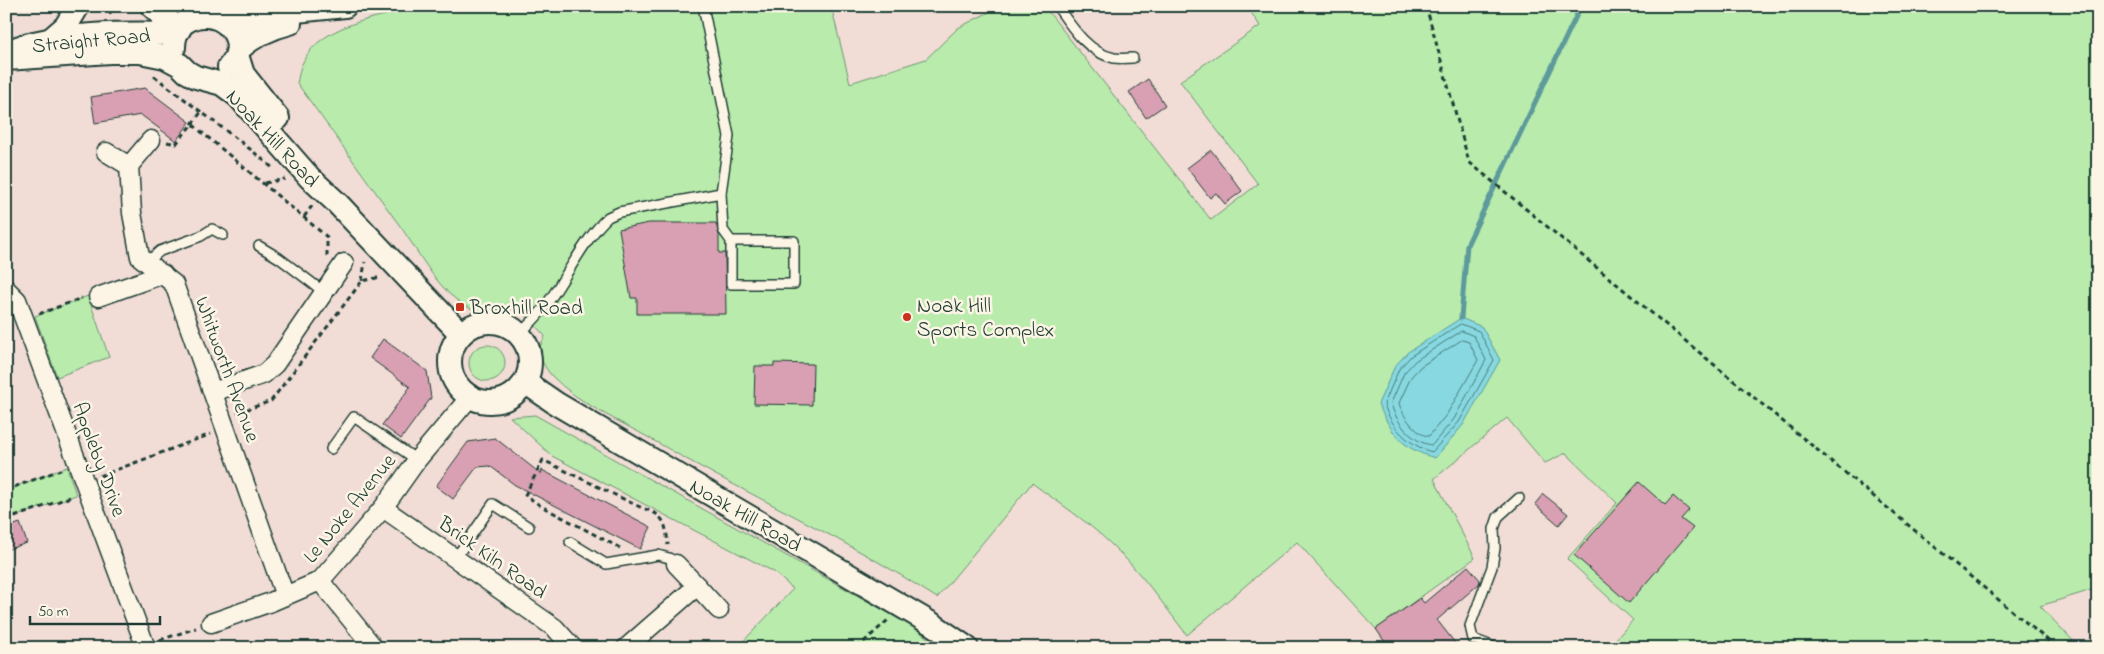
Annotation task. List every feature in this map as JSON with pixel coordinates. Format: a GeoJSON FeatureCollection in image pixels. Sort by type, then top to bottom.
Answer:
{"type":"FeatureCollection","features":[{"type":"Feature","properties":{"kind":"street"},"geometry":{"type":"LineString","coordinates":[[51,40],[66,26],[78,6]]}},
{"type":"Feature","properties":{"kind":"street"},"geometry":{"type":"LineString","coordinates":[[152,6],[177,32]]}},
{"type":"Feature","properties":{"kind":"street"},"geometry":{"type":"LineString","coordinates":[[180,65],[175,55],[174,44],[177,32],[190,18],[203,13],[252,19],[286,12],[340,7]]}},
{"type":"Feature","properties":{"kind":"street"},"geometry":{"type":"LineString","coordinates":[[237,52],[257,36],[273,27],[340,7]]}},
{"type":"Feature","properties":{"kind":"street","name":"Noak Hill Road"},"geometry":{"type":"LineString","coordinates":[[203,13],[229,24],[235,33],[237,52],[243,74],[318,169],[337,203]]}},
{"type":"Feature","properties":{"kind":"street","name":"Straight Road"},"geometry":{"type":"LineString","coordinates":[[6,52],[22,45],[51,40],[111,34],[177,32]]}},
{"type":"Feature","properties":{"kind":"street","name":"Noak Hill Road"},"geometry":{"type":"LineString","coordinates":[[6,59],[110,52],[140,52],[165,57],[196,77],[206,78],[222,84],[238,96],[310,178],[337,203],[461,334]]}},
{"type":"Feature","properties":{"kind":"street","name":"Noak Hill Road"},"geometry":{"type":"LineString","coordinates":[[206,78],[225,72],[232,64],[237,52]]}},
{"type":"Feature","properties":{"kind":"street"},"geometry":{"type":"LineString","coordinates":[[146,263],[140,258],[132,213],[129,166],[151,140]]}},
{"type":"Feature","properties":{"kind":"street"},"geometry":{"type":"LineString","coordinates":[[106,152],[129,166]]}},
{"type":"Feature","properties":{"kind":"street","name":"Whitworth Avenue"},"geometry":{"type":"LineString","coordinates":[[146,263],[174,284],[285,596]]}},
{"type":"Feature","properties":{"kind":"street"},"geometry":{"type":"LineString","coordinates":[[213,392],[264,374],[275,364],[342,266]]}},
{"type":"Feature","properties":{"kind":"street"},"geometry":{"type":"LineString","coordinates":[[98,297],[162,274]]}},
{"type":"Feature","properties":{"kind":"street","name":"Appleby Drive"},"geometry":{"type":"LineString","coordinates":[[6,289],[17,300],[145,646]]}},
{"type":"Feature","properties":{"kind":"street"},"geometry":{"type":"LineString","coordinates":[[482,322],[501,323],[510,326],[519,334],[527,346],[530,360],[529,374],[519,390],[506,399],[492,402],[470,397],[458,385],[452,372],[451,353],[461,334],[482,322]]}},
{"type":"Feature","properties":{"kind":"street","name":"Noak Hill Road"},"geometry":{"type":"LineString","coordinates":[[525,382],[565,409],[903,607],[967,648]]}},
{"type":"Feature","properties":{"kind":"street","name":"Le Noke Avenue"},"geometry":{"type":"LineString","coordinates":[[211,623],[320,581],[383,508],[417,460],[470,397]]}},
{"type":"Feature","properties":{"kind":"street","name":"Brick Kiln Road"},"geometry":{"type":"LineString","coordinates":[[383,508],[555,628],[573,648]]}},
{"type":"Feature","properties":{"kind":"street"},"geometry":{"type":"LineString","coordinates":[[672,561],[719,610]]}},
{"type":"Feature","properties":{"kind":"street"},"geometry":{"type":"LineString","coordinates":[[320,581],[374,648]]}},
{"type":"Feature","properties":{"kind":"street"},"geometry":{"type":"LineString","coordinates":[[626,648],[697,586]]}},
{"type":"Feature","properties":{"kind":"lane"},"geometry":{"type":"LineString","coordinates":[[703,6],[729,136],[721,193],[723,230],[731,241],[731,284],[794,284],[794,241],[731,241]]}},
{"type":"Feature","properties":{"kind":"lane"},"geometry":{"type":"LineString","coordinates":[[1057,6],[1078,35],[1101,54],[1114,58],[1133,58]]}},
{"type":"Feature","properties":{"kind":"lane"},"geometry":{"type":"LineString","coordinates":[[519,334],[537,318],[563,278],[608,216],[618,212],[721,193]]}},
{"type":"Feature","properties":{"kind":"lane"},"geometry":{"type":"LineString","coordinates":[[146,263],[160,251],[201,236],[212,229],[223,235]]}},
{"type":"Feature","properties":{"kind":"lane"},"geometry":{"type":"LineString","coordinates":[[258,246],[278,258],[324,292]]}},
{"type":"Feature","properties":{"kind":"lane"},"geometry":{"type":"LineString","coordinates":[[331,449],[354,417],[417,460]]}},
{"type":"Feature","properties":{"kind":"lane"},"geometry":{"type":"LineString","coordinates":[[1497,648],[1473,639],[1470,626],[1492,567],[1495,548],[1494,529],[1498,517],[1519,498]]}},
{"type":"Feature","properties":{"kind":"lane"},"geometry":{"type":"LineString","coordinates":[[455,559],[493,504],[529,527]]}},
{"type":"Feature","properties":{"kind":"lane"},"geometry":{"type":"LineString","coordinates":[[570,542],[606,564],[658,555],[672,561]]}},
{"type":"Feature","properties":{"kind":"path"},"geometry":{"type":"LineString","coordinates":[[103,6],[111,14]]}},
{"type":"Feature","properties":{"kind":"path"},"geometry":{"type":"LineString","coordinates":[[1426,6],[1469,162],[2057,648]]}},
{"type":"Feature","properties":{"kind":"path"},"geometry":{"type":"LineString","coordinates":[[150,73],[250,149],[292,184]]}},
{"type":"Feature","properties":{"kind":"path"},"geometry":{"type":"LineString","coordinates":[[151,140],[176,144],[202,112]]}},
{"type":"Feature","properties":{"kind":"path"},"geometry":{"type":"LineString","coordinates":[[192,124],[327,237],[327,258],[342,266]]}},
{"type":"Feature","properties":{"kind":"path"},"geometry":{"type":"LineString","coordinates":[[264,183],[285,179]]}},
{"type":"Feature","properties":{"kind":"path"},"geometry":{"type":"LineString","coordinates":[[304,217],[314,204],[310,200]]}},
{"type":"Feature","properties":{"kind":"path"},"geometry":{"type":"LineString","coordinates":[[362,281],[366,259]]}},
{"type":"Feature","properties":{"kind":"path"},"geometry":{"type":"LineString","coordinates":[[24,320],[88,296],[98,297]]}},
{"type":"Feature","properties":{"kind":"path"},"geometry":{"type":"LineString","coordinates":[[6,520],[225,429]]}},
{"type":"Feature","properties":{"kind":"path"},"geometry":{"type":"LineString","coordinates":[[641,559],[558,516],[525,495],[543,460],[642,508],[654,511],[665,522],[672,561]]}},
{"type":"Feature","properties":{"kind":"path"},"geometry":{"type":"LineString","coordinates":[[6,490],[77,464]]}},
{"type":"Feature","properties":{"kind":"path"},"geometry":{"type":"LineString","coordinates":[[6,495],[14,517]]}},
{"type":"Feature","properties":{"kind":"path"},"geometry":{"type":"LineString","coordinates":[[857,648],[903,607]]}},
{"type":"Feature","properties":{"kind":"path"},"geometry":{"type":"LineString","coordinates":[[145,646],[211,623]]}},
{"type":"Feature","properties":{"kind":"green space"},"geometry":{"type":"Polygon","coordinates":[[[432,6],[831,6],[850,83],[926,59],[958,28],[1001,6],[1044,6],[1211,220],[1258,184],[1180,81],[1260,26],[1247,6],[2098,6],[2098,588],[2040,606],[2080,648],[1608,648],[1633,620],[1567,559],[1617,503],[1566,453],[1545,463],[1507,418],[1434,479],[1475,558],[1376,629],[1297,542],[1187,635],[1122,554],[1073,512],[1032,483],[937,598],[831,536],[586,403],[563,386],[547,370],[539,349],[545,336],[521,310],[489,311],[472,309],[460,303],[440,284],[297,83],[302,64],[311,49],[325,38],[359,22],[432,6]]]}},
{"type":"Feature","properties":{"kind":"green space"},"geometry":{"type":"Polygon","coordinates":[[[88,296],[109,357],[57,377],[35,316],[88,296]]]}},
{"type":"Feature","properties":{"kind":"green space"},"geometry":{"type":"Polygon","coordinates":[[[487,345],[494,346],[500,350],[504,356],[504,370],[500,376],[494,380],[487,381],[480,380],[474,376],[470,370],[469,363],[470,356],[474,350],[480,346],[487,345]]]}},
{"type":"Feature","properties":{"kind":"green space"},"geometry":{"type":"Polygon","coordinates":[[[535,415],[917,629],[939,648],[737,648],[793,589],[774,572],[552,456],[510,417],[535,415]]]}},
{"type":"Feature","properties":{"kind":"green space"},"geometry":{"type":"Polygon","coordinates":[[[67,467],[76,495],[6,520],[6,490],[67,467]]]}},
{"type":"Feature","properties":{"kind":"water"},"geometry":{"type":"Polygon","coordinates":[[[1461,318],[1482,327],[1500,360],[1463,425],[1435,458],[1414,450],[1399,439],[1388,424],[1378,404],[1395,366],[1408,352],[1461,318]]]}},
{"type":"Feature","properties":{"kind":"building"},"geometry":{"type":"Polygon","coordinates":[[[1148,79],[1165,105],[1146,118],[1129,92],[1148,79]]]}},
{"type":"Feature","properties":{"kind":"building"},"geometry":{"type":"Polygon","coordinates":[[[145,88],[190,122],[176,141],[141,115],[95,123],[91,97],[145,88]]]}},
{"type":"Feature","properties":{"kind":"building"},"geometry":{"type":"Polygon","coordinates":[[[1211,150],[1242,191],[1225,204],[1216,193],[1210,198],[1187,168],[1211,150]]]}},
{"type":"Feature","properties":{"kind":"building"},"geometry":{"type":"Polygon","coordinates":[[[649,223],[716,223],[719,235],[719,253],[725,253],[726,314],[637,314],[637,298],[631,298],[619,229],[649,223]]]}},
{"type":"Feature","properties":{"kind":"building"},"geometry":{"type":"Polygon","coordinates":[[[383,339],[427,371],[431,398],[401,439],[382,425],[410,387],[370,358],[383,339]]]}},
{"type":"Feature","properties":{"kind":"building"},"geometry":{"type":"Polygon","coordinates":[[[774,363],[813,364],[812,405],[754,404],[755,366],[774,366],[774,363]]]}},
{"type":"Feature","properties":{"kind":"building"},"geometry":{"type":"Polygon","coordinates":[[[495,438],[541,474],[542,470],[651,527],[640,549],[515,485],[490,466],[477,467],[453,499],[436,486],[468,442],[495,438]]]}},
{"type":"Feature","properties":{"kind":"building"},"geometry":{"type":"Polygon","coordinates":[[[1639,482],[1665,505],[1673,496],[1689,510],[1681,519],[1693,528],[1629,603],[1574,555],[1639,482]]]}},
{"type":"Feature","properties":{"kind":"building"},"geometry":{"type":"Polygon","coordinates":[[[1543,494],[1568,514],[1559,525],[1535,504],[1543,494]]]}},
{"type":"Feature","properties":{"kind":"building"},"geometry":{"type":"Polygon","coordinates":[[[20,523],[27,543],[6,550],[6,528],[20,523]]]}},
{"type":"Feature","properties":{"kind":"building"},"geometry":{"type":"Polygon","coordinates":[[[1468,566],[1480,580],[1479,584],[1437,620],[1459,648],[1389,648],[1376,629],[1420,598],[1424,603],[1468,566]]]}},
{"type":"Feature","properties":{"kind":"waterway"},"geometry":{"type":"LineString","coordinates":[[1461,318],[1467,245],[1581,6]]}},
{"type":"Feature","properties":{"kind":"place","name":"Broxhill Road"},"geometry":{"type":"Point","coordinates":[460,307]}},
{"type":"Feature","properties":{"kind":"place","name":"Noak Hill Sports Complex"},"geometry":{"type":"Point","coordinates":[907,317]}}]}
